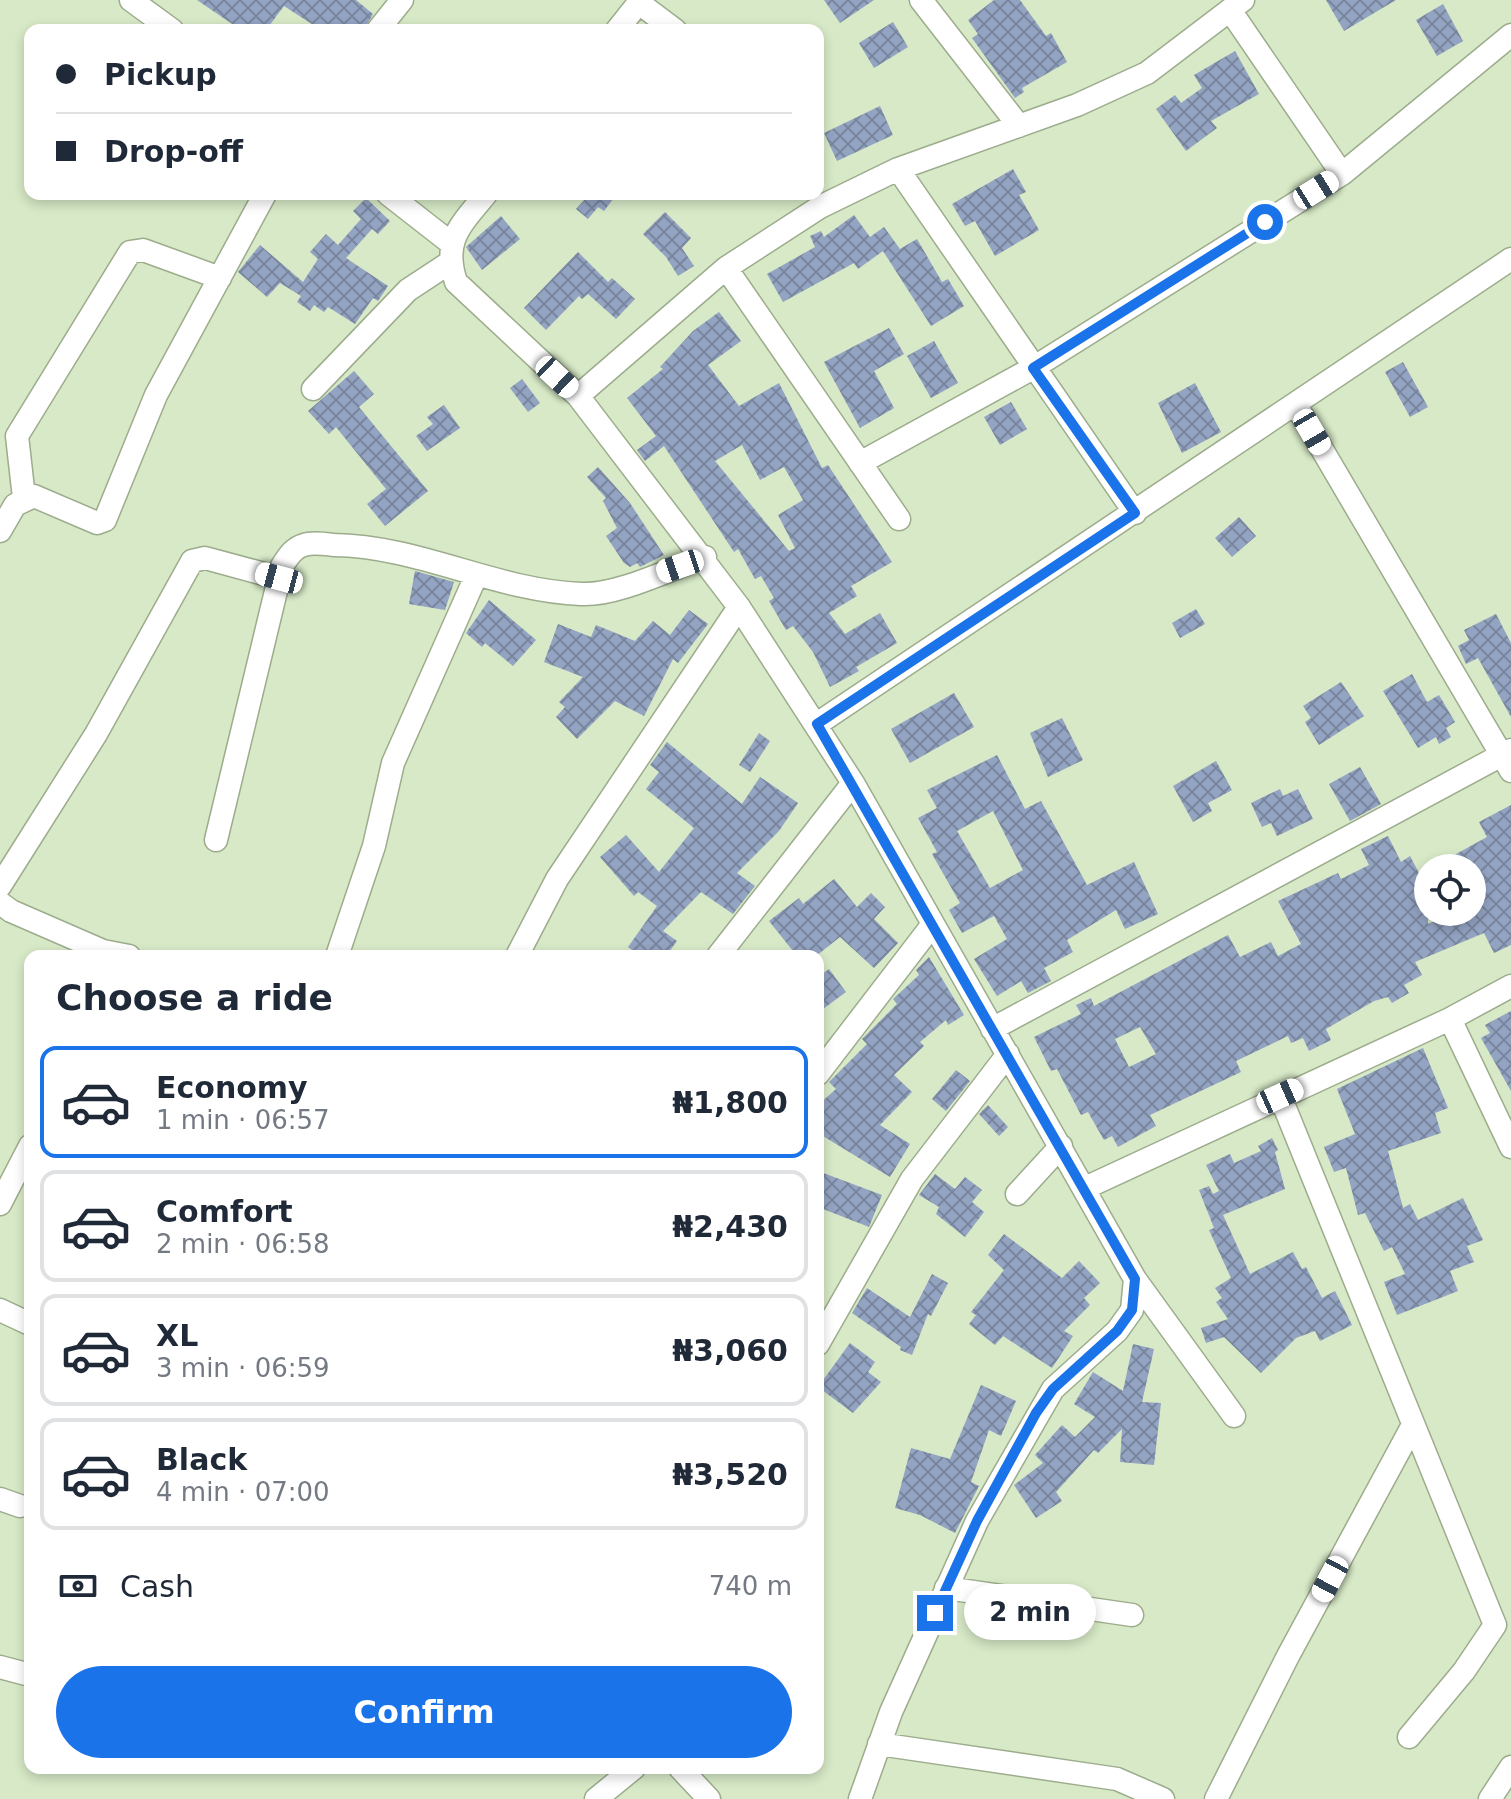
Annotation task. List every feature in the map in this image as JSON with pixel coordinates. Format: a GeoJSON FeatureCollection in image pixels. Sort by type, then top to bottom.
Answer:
{"type":"FeatureCollection","features":[{"type":"Feature","properties":{"kind":"street"},"geometry":{"type":"LineString","coordinates":[[131,0],[164,24]]}},
{"type":"Feature","properties":{"kind":"street"},"geometry":{"type":"LineString","coordinates":[[921,0],[1019,126]]}},
{"type":"Feature","properties":{"kind":"street"},"geometry":{"type":"LineString","coordinates":[[382,24],[399,1]]}},
{"type":"Feature","properties":{"kind":"street"},"geometry":{"type":"LineString","coordinates":[[622,24],[640,2],[668,24]]}},
{"type":"Feature","properties":{"kind":"street"},"geometry":{"type":"LineString","coordinates":[[578,396],[726,268],[820,207],[898,169],[1077,105],[1147,73],[1237,5],[1342,174]]}},
{"type":"Feature","properties":{"kind":"street"},"geometry":{"type":"LineString","coordinates":[[860,463],[1033,368],[1342,174],[1511,35]]}},
{"type":"Feature","properties":{"kind":"street"},"geometry":{"type":"LineString","coordinates":[[898,169],[1135,513]]}},
{"type":"Feature","properties":{"kind":"street"},"geometry":{"type":"LineString","coordinates":[[0,531],[15,505],[24,498],[34,496],[97,523],[105,520],[156,395],[262,200]]}},
{"type":"Feature","properties":{"kind":"street"},"geometry":{"type":"LineString","coordinates":[[394,200],[451,254]]}},
{"type":"Feature","properties":{"kind":"street"},"geometry":{"type":"LineString","coordinates":[[481,200],[456,231],[451,254],[456,282],[578,396],[705,557],[853,783],[1135,1279],[1234,1416]]}},
{"type":"Feature","properties":{"kind":"street"},"geometry":{"type":"LineString","coordinates":[[24,498],[9,434],[130,252],[143,250],[220,278]]}},
{"type":"Feature","properties":{"kind":"street"},"geometry":{"type":"LineString","coordinates":[[313,389],[408,290],[451,254]]}},
{"type":"Feature","properties":{"kind":"street"},"geometry":{"type":"LineString","coordinates":[[817,724],[1510,263]]}},
{"type":"Feature","properties":{"kind":"street"},"geometry":{"type":"LineString","coordinates":[[726,268],[899,519]]}},
{"type":"Feature","properties":{"kind":"street"},"geometry":{"type":"LineString","coordinates":[[992,1029],[1508,758],[1296,405]]}},
{"type":"Feature","properties":{"kind":"street"},"geometry":{"type":"LineString","coordinates":[[216,840],[279,578],[292,551],[305,544],[346,545],[418,556],[476,576],[592,594],[705,557]]}},
{"type":"Feature","properties":{"kind":"street"},"geometry":{"type":"LineString","coordinates":[[0,886],[96,734],[192,561],[205,558],[279,578]]}},
{"type":"Feature","properties":{"kind":"street"},"geometry":{"type":"LineString","coordinates":[[339,950],[374,846],[393,763],[476,576]]}},
{"type":"Feature","properties":{"kind":"street"},"geometry":{"type":"LineString","coordinates":[[520,950],[557,879],[739,607]]}},
{"type":"Feature","properties":{"kind":"street"},"geometry":{"type":"LineString","coordinates":[[723,950],[853,783]]}},
{"type":"Feature","properties":{"kind":"street"},"geometry":{"type":"LineString","coordinates":[[0,903],[96,950]]}},
{"type":"Feature","properties":{"kind":"street"},"geometry":{"type":"LineString","coordinates":[[824,1066],[933,924]]}},
{"type":"Feature","properties":{"kind":"street"},"geometry":{"type":"LineString","coordinates":[[1085,1188],[1450,1019],[1511,986]]}},
{"type":"Feature","properties":{"kind":"street"},"geometry":{"type":"LineString","coordinates":[[1450,1019],[1511,1147]]}},
{"type":"Feature","properties":{"kind":"street"},"geometry":{"type":"LineString","coordinates":[[824,1328],[912,1179],[1008,1054]]}},
{"type":"Feature","properties":{"kind":"street"},"geometry":{"type":"LineString","coordinates":[[1280,1096],[1495,1625],[1464,1671],[1409,1737]]}},
{"type":"Feature","properties":{"kind":"street"},"geometry":{"type":"LineString","coordinates":[[1017,1194],[1061,1146]]}},
{"type":"Feature","properties":{"kind":"street"},"geometry":{"type":"LineString","coordinates":[[0,1204],[24,1158]]}},
{"type":"Feature","properties":{"kind":"street"},"geometry":{"type":"LineString","coordinates":[[860,1799],[879,1744],[977,1521],[1036,1413],[1053,1389],[1117,1331],[1132,1310],[1135,1279]]}},
{"type":"Feature","properties":{"kind":"street"},"geometry":{"type":"LineString","coordinates":[[0,1310],[24,1321]]}},
{"type":"Feature","properties":{"kind":"street"},"geometry":{"type":"LineString","coordinates":[[1216,1799],[1413,1425]]}},
{"type":"Feature","properties":{"kind":"street"},"geometry":{"type":"LineString","coordinates":[[946,1588],[1132,1615]]}},
{"type":"Feature","properties":{"kind":"street"},"geometry":{"type":"LineString","coordinates":[[0,1667],[24,1673]]}},
{"type":"Feature","properties":{"kind":"street"},"geometry":{"type":"LineString","coordinates":[[879,1744],[1117,1779],[1163,1799]]}},
{"type":"Feature","properties":{"kind":"street"},"geometry":{"type":"LineString","coordinates":[[1490,1799],[1511,1767]]}},
{"type":"Feature","properties":{"kind":"street"},"geometry":{"type":"LineString","coordinates":[[596,1799],[627,1774]]}},
{"type":"Feature","properties":{"kind":"street"},"geometry":{"type":"LineString","coordinates":[[686,1774],[709,1799]]}},
{"type":"Feature","properties":{"kind":"building"},"geometry":{"type":"Polygon","coordinates":[[[197,0],[356,0],[373,14],[367,24],[312,24],[284,6],[270,24],[232,24],[197,0]]]}},
{"type":"Feature","properties":{"kind":"building"},"geometry":{"type":"Polygon","coordinates":[[[824,0],[874,0],[840,23],[824,0]]]}},
{"type":"Feature","properties":{"kind":"building"},"geometry":{"type":"Polygon","coordinates":[[[994,0],[1020,0],[1046,36],[1051,33],[1067,62],[1022,88],[1024,92],[1015,98],[972,38],[978,34],[968,20],[994,0]]]}},
{"type":"Feature","properties":{"kind":"building"},"geometry":{"type":"Polygon","coordinates":[[[1326,0],[1396,0],[1344,31],[1326,0]]]}},
{"type":"Feature","properties":{"kind":"building"},"geometry":{"type":"Polygon","coordinates":[[[1443,4],[1463,41],[1437,56],[1416,20],[1443,4]]]}},
{"type":"Feature","properties":{"kind":"building"},"geometry":{"type":"Polygon","coordinates":[[[893,22],[908,47],[874,68],[859,43],[893,22]]]}},
{"type":"Feature","properties":{"kind":"building"},"geometry":{"type":"Polygon","coordinates":[[[1235,51],[1259,94],[1211,121],[1217,128],[1186,151],[1156,109],[1175,95],[1181,103],[1202,88],[1194,75],[1235,51]]]}},
{"type":"Feature","properties":{"kind":"building"},"geometry":{"type":"Polygon","coordinates":[[[880,106],[893,135],[837,161],[824,133],[880,106]]]}},
{"type":"Feature","properties":{"kind":"building"},"geometry":{"type":"Polygon","coordinates":[[[1013,169],[1026,192],[1019,195],[1039,230],[995,256],[975,221],[965,226],[952,204],[1013,169]]]}},
{"type":"Feature","properties":{"kind":"building"},"geometry":{"type":"Polygon","coordinates":[[[364,200],[368,200],[390,221],[378,234],[372,229],[346,258],[388,286],[378,301],[373,298],[355,324],[328,307],[324,312],[314,305],[310,311],[297,302],[301,296],[280,283],[267,297],[238,272],[260,245],[303,282],[318,259],[310,252],[326,234],[338,245],[361,219],[353,211],[364,200]]]}},
{"type":"Feature","properties":{"kind":"building"},"geometry":{"type":"Polygon","coordinates":[[[584,200],[612,200],[604,211],[598,207],[588,219],[576,209],[584,200]]]}},
{"type":"Feature","properties":{"kind":"building"},"geometry":{"type":"Polygon","coordinates":[[[665,212],[691,238],[682,248],[694,266],[678,276],[666,257],[643,234],[665,212]]]}},
{"type":"Feature","properties":{"kind":"building"},"geometry":{"type":"Polygon","coordinates":[[[854,215],[870,237],[884,227],[900,249],[917,239],[942,282],[948,279],[964,306],[931,326],[883,251],[858,269],[854,263],[783,302],[767,274],[815,247],[810,236],[821,231],[824,237],[854,215]]]}},
{"type":"Feature","properties":{"kind":"building"},"geometry":{"type":"Polygon","coordinates":[[[501,216],[520,239],[482,270],[466,247],[501,216]]]}},
{"type":"Feature","properties":{"kind":"building"},"geometry":{"type":"Polygon","coordinates":[[[578,252],[608,282],[612,278],[635,299],[616,319],[588,294],[582,299],[579,296],[546,330],[524,308],[578,252]]]}},
{"type":"Feature","properties":{"kind":"building"},"geometry":{"type":"Polygon","coordinates":[[[719,312],[741,341],[708,365],[739,406],[779,383],[822,468],[828,465],[892,562],[851,586],[857,596],[829,613],[845,634],[880,613],[897,643],[856,667],[859,671],[830,687],[813,652],[793,626],[786,630],[769,601],[774,598],[761,576],[755,579],[738,549],[734,552],[664,446],[645,461],[637,450],[656,436],[627,398],[663,369],[660,367],[693,331],[719,312]],[[742,445],[715,461],[789,551],[795,548],[778,515],[803,500],[784,467],[760,480],[742,445]]]}},
{"type":"Feature","properties":{"kind":"building"},"geometry":{"type":"Polygon","coordinates":[[[889,328],[904,354],[874,371],[894,408],[860,428],[824,362],[889,328]]]}},
{"type":"Feature","properties":{"kind":"building"},"geometry":{"type":"Polygon","coordinates":[[[934,341],[958,383],[931,398],[907,356],[934,341]]]}},
{"type":"Feature","properties":{"kind":"building"},"geometry":{"type":"Polygon","coordinates":[[[1403,362],[1428,407],[1410,417],[1385,372],[1403,362]]]}},
{"type":"Feature","properties":{"kind":"building"},"geometry":{"type":"Polygon","coordinates":[[[354,371],[374,394],[359,407],[428,491],[385,526],[367,504],[386,489],[336,427],[329,434],[308,411],[354,371]]]}},
{"type":"Feature","properties":{"kind":"building"},"geometry":{"type":"Polygon","coordinates":[[[522,379],[540,403],[528,412],[510,388],[522,379]]]}},
{"type":"Feature","properties":{"kind":"building"},"geometry":{"type":"Polygon","coordinates":[[[1195,383],[1221,432],[1182,453],[1158,403],[1195,383]]]}},
{"type":"Feature","properties":{"kind":"building"},"geometry":{"type":"Polygon","coordinates":[[[1011,402],[1027,429],[1000,445],[984,417],[1011,402]]]}},
{"type":"Feature","properties":{"kind":"building"},"geometry":{"type":"Polygon","coordinates":[[[444,405],[460,428],[427,451],[416,436],[433,424],[427,417],[444,405]]]}},
{"type":"Feature","properties":{"kind":"building"},"geometry":{"type":"Polygon","coordinates":[[[598,467],[630,503],[664,555],[640,567],[637,563],[630,567],[624,563],[606,536],[617,528],[603,501],[606,498],[587,477],[598,467]]]}},
{"type":"Feature","properties":{"kind":"building"},"geometry":{"type":"Polygon","coordinates":[[[1239,517],[1256,536],[1232,557],[1215,538],[1239,517]]]}},
{"type":"Feature","properties":{"kind":"building"},"geometry":{"type":"Polygon","coordinates":[[[415,571],[454,582],[445,610],[409,604],[415,571]]]}},
{"type":"Feature","properties":{"kind":"building"},"geometry":{"type":"Polygon","coordinates":[[[489,600],[536,640],[513,666],[485,643],[482,647],[466,633],[489,600]]]}},
{"type":"Feature","properties":{"kind":"building"},"geometry":{"type":"Polygon","coordinates":[[[1196,609],[1205,624],[1180,638],[1172,623],[1196,609]]]}},
{"type":"Feature","properties":{"kind":"building"},"geometry":{"type":"Polygon","coordinates":[[[689,610],[708,624],[678,663],[673,659],[644,716],[615,701],[577,739],[556,717],[565,707],[559,702],[583,677],[544,662],[558,624],[591,637],[596,625],[635,641],[653,621],[670,635],[689,610]]]}},
{"type":"Feature","properties":{"kind":"building"},"geometry":{"type":"Polygon","coordinates":[[[1496,614],[1511,643],[1511,717],[1478,658],[1466,664],[1458,646],[1469,640],[1464,630],[1496,614]]]}},
{"type":"Feature","properties":{"kind":"building"},"geometry":{"type":"Polygon","coordinates":[[[1412,674],[1427,702],[1439,695],[1455,722],[1446,728],[1451,737],[1439,744],[1436,737],[1418,748],[1383,691],[1412,674]]]}},
{"type":"Feature","properties":{"kind":"building"},"geometry":{"type":"Polygon","coordinates":[[[1341,682],[1364,716],[1319,745],[1305,722],[1311,718],[1303,706],[1341,682]]]}},
{"type":"Feature","properties":{"kind":"building"},"geometry":{"type":"Polygon","coordinates":[[[954,693],[974,727],[910,763],[891,729],[954,693]]]}},
{"type":"Feature","properties":{"kind":"building"},"geometry":{"type":"Polygon","coordinates":[[[1062,718],[1083,760],[1048,777],[1030,733],[1062,718]]]}},
{"type":"Feature","properties":{"kind":"building"},"geometry":{"type":"Polygon","coordinates":[[[759,733],[770,741],[750,772],[739,765],[759,733]]]}},
{"type":"Feature","properties":{"kind":"building"},"geometry":{"type":"Polygon","coordinates":[[[667,742],[742,804],[760,777],[798,803],[779,831],[737,873],[755,886],[733,914],[701,892],[663,931],[677,941],[670,950],[632,950],[628,947],[657,906],[638,892],[634,896],[600,857],[626,835],[659,872],[694,828],[646,789],[659,772],[650,765],[667,742]]]}},
{"type":"Feature","properties":{"kind":"building"},"geometry":{"type":"Polygon","coordinates":[[[997,755],[1025,809],[1041,801],[1087,885],[1134,862],[1158,914],[1125,929],[1116,910],[1067,940],[1073,952],[1044,968],[1051,981],[1028,993],[1021,981],[997,996],[974,959],[1007,939],[994,916],[962,933],[949,910],[960,903],[932,854],[937,852],[918,818],[937,808],[927,790],[997,755]],[[993,811],[957,831],[990,888],[1023,870],[993,811]]]}},
{"type":"Feature","properties":{"kind":"building"},"geometry":{"type":"Polygon","coordinates":[[[1216,761],[1232,790],[1208,803],[1212,811],[1193,822],[1173,786],[1216,761]]]}},
{"type":"Feature","properties":{"kind":"building"},"geometry":{"type":"Polygon","coordinates":[[[1360,767],[1381,804],[1350,821],[1329,784],[1360,767]]]}},
{"type":"Feature","properties":{"kind":"building"},"geometry":{"type":"Polygon","coordinates":[[[1280,789],[1283,796],[1298,789],[1313,819],[1277,836],[1271,823],[1262,827],[1251,803],[1280,789]]]}},
{"type":"Feature","properties":{"kind":"building"},"geometry":{"type":"Polygon","coordinates":[[[1511,805],[1511,945],[1494,953],[1484,933],[1415,962],[1422,975],[1404,985],[1409,993],[1392,1003],[1388,997],[1374,1001],[1326,1029],[1331,1040],[1309,1051],[1303,1038],[1291,1043],[1288,1036],[1236,1061],[1241,1072],[1150,1115],[1156,1126],[1118,1147],[1112,1136],[1104,1140],[1088,1112],[1081,1115],[1057,1069],[1051,1071],[1034,1037],[1081,1014],[1076,1005],[1091,998],[1094,1006],[1228,935],[1240,957],[1271,942],[1278,956],[1301,944],[1278,901],[1338,873],[1341,879],[1369,865],[1361,849],[1388,836],[1401,862],[1410,856],[1414,864],[1414,926],[1486,926],[1486,854],[1456,854],[1487,837],[1479,822],[1511,805]],[[1140,1027],[1115,1039],[1129,1067],[1156,1054],[1140,1027]]]}},
{"type":"Feature","properties":{"kind":"building"},"geometry":{"type":"Polygon","coordinates":[[[834,879],[857,907],[871,893],[885,907],[874,919],[898,943],[874,968],[840,937],[824,950],[792,950],[769,921],[799,898],[803,904],[834,879]]]}},
{"type":"Feature","properties":{"kind":"building"},"geometry":{"type":"Polygon","coordinates":[[[929,957],[964,1015],[948,1025],[946,1020],[920,1042],[924,1046],[894,1075],[912,1092],[880,1125],[910,1144],[890,1177],[824,1137],[824,1100],[836,1089],[829,1082],[867,1044],[862,1039],[897,1004],[893,999],[919,975],[916,970],[929,957]]]}},
{"type":"Feature","properties":{"kind":"building"},"geometry":{"type":"Polygon","coordinates":[[[829,969],[846,992],[824,1008],[824,973],[829,969]]]}},
{"type":"Feature","properties":{"kind":"building"},"geometry":{"type":"Polygon","coordinates":[[[1511,1011],[1511,1091],[1481,1038],[1490,1033],[1485,1025],[1511,1011]]]}},
{"type":"Feature","properties":{"kind":"building"},"geometry":{"type":"Polygon","coordinates":[[[1423,1048],[1448,1108],[1435,1113],[1441,1133],[1388,1151],[1403,1208],[1410,1204],[1418,1220],[1463,1198],[1483,1240],[1467,1246],[1474,1262],[1450,1271],[1458,1291],[1397,1315],[1384,1282],[1405,1274],[1392,1247],[1384,1251],[1365,1213],[1358,1215],[1346,1168],[1334,1172],[1324,1147],[1355,1134],[1337,1089],[1423,1048]]]}},
{"type":"Feature","properties":{"kind":"building"},"geometry":{"type":"Polygon","coordinates":[[[956,1070],[970,1081],[946,1111],[932,1099],[956,1070]]]}},
{"type":"Feature","properties":{"kind":"building"},"geometry":{"type":"Polygon","coordinates":[[[988,1105],[1008,1127],[999,1136],[979,1114],[988,1105]]]}},
{"type":"Feature","properties":{"kind":"building"},"geometry":{"type":"Polygon","coordinates":[[[1272,1138],[1278,1150],[1275,1152],[1285,1189],[1223,1215],[1250,1274],[1293,1252],[1302,1269],[1306,1267],[1322,1298],[1335,1291],[1352,1325],[1320,1341],[1315,1331],[1296,1338],[1261,1373],[1224,1337],[1206,1343],[1201,1328],[1228,1319],[1216,1302],[1222,1298],[1215,1288],[1231,1278],[1209,1230],[1214,1228],[1199,1190],[1209,1186],[1213,1194],[1219,1191],[1206,1165],[1230,1154],[1234,1163],[1261,1151],[1258,1146],[1272,1138]]]}},
{"type":"Feature","properties":{"kind":"building"},"geometry":{"type":"Polygon","coordinates":[[[824,1173],[882,1195],[869,1227],[824,1209],[824,1173]]]}},
{"type":"Feature","properties":{"kind":"building"},"geometry":{"type":"Polygon","coordinates":[[[935,1174],[955,1189],[965,1177],[982,1190],[972,1202],[984,1212],[965,1237],[936,1214],[939,1207],[919,1195],[935,1174]]]}},
{"type":"Feature","properties":{"kind":"building"},"geometry":{"type":"Polygon","coordinates":[[[1004,1234],[1062,1278],[1079,1261],[1100,1283],[1084,1298],[1090,1305],[1064,1331],[1073,1336],[1052,1368],[1003,1336],[995,1345],[969,1324],[976,1315],[971,1312],[1004,1270],[988,1255],[1004,1234]]]}},
{"type":"Feature","properties":{"kind":"building"},"geometry":{"type":"Polygon","coordinates":[[[932,1274],[948,1283],[931,1316],[928,1314],[912,1355],[900,1350],[901,1347],[852,1313],[867,1288],[910,1317],[932,1274]]]}},
{"type":"Feature","properties":{"kind":"building"},"geometry":{"type":"Polygon","coordinates":[[[850,1343],[875,1362],[868,1372],[881,1382],[853,1413],[824,1391],[824,1379],[850,1343]]]}},
{"type":"Feature","properties":{"kind":"building"},"geometry":{"type":"Polygon","coordinates":[[[1133,1344],[1154,1349],[1142,1402],[1161,1403],[1154,1465],[1120,1462],[1122,1429],[1098,1453],[1094,1450],[1056,1492],[1062,1501],[1036,1518],[1014,1485],[1043,1463],[1035,1455],[1062,1425],[1075,1437],[1095,1417],[1074,1404],[1093,1372],[1123,1391],[1133,1344]]]}},
{"type":"Feature","properties":{"kind":"building"},"geometry":{"type":"Polygon","coordinates":[[[981,1385],[1016,1401],[1001,1436],[989,1430],[971,1482],[979,1486],[955,1533],[920,1515],[895,1508],[911,1448],[950,1459],[981,1385]]]}},
{"type":"Feature","properties":{"kind":"route"},"geometry":{"type":"LineString","coordinates":[[935,1613],[977,1521],[1036,1413],[1053,1389],[1117,1331],[1132,1310],[1135,1279],[817,724],[1135,513],[1033,368],[1265,222]]}}]}
